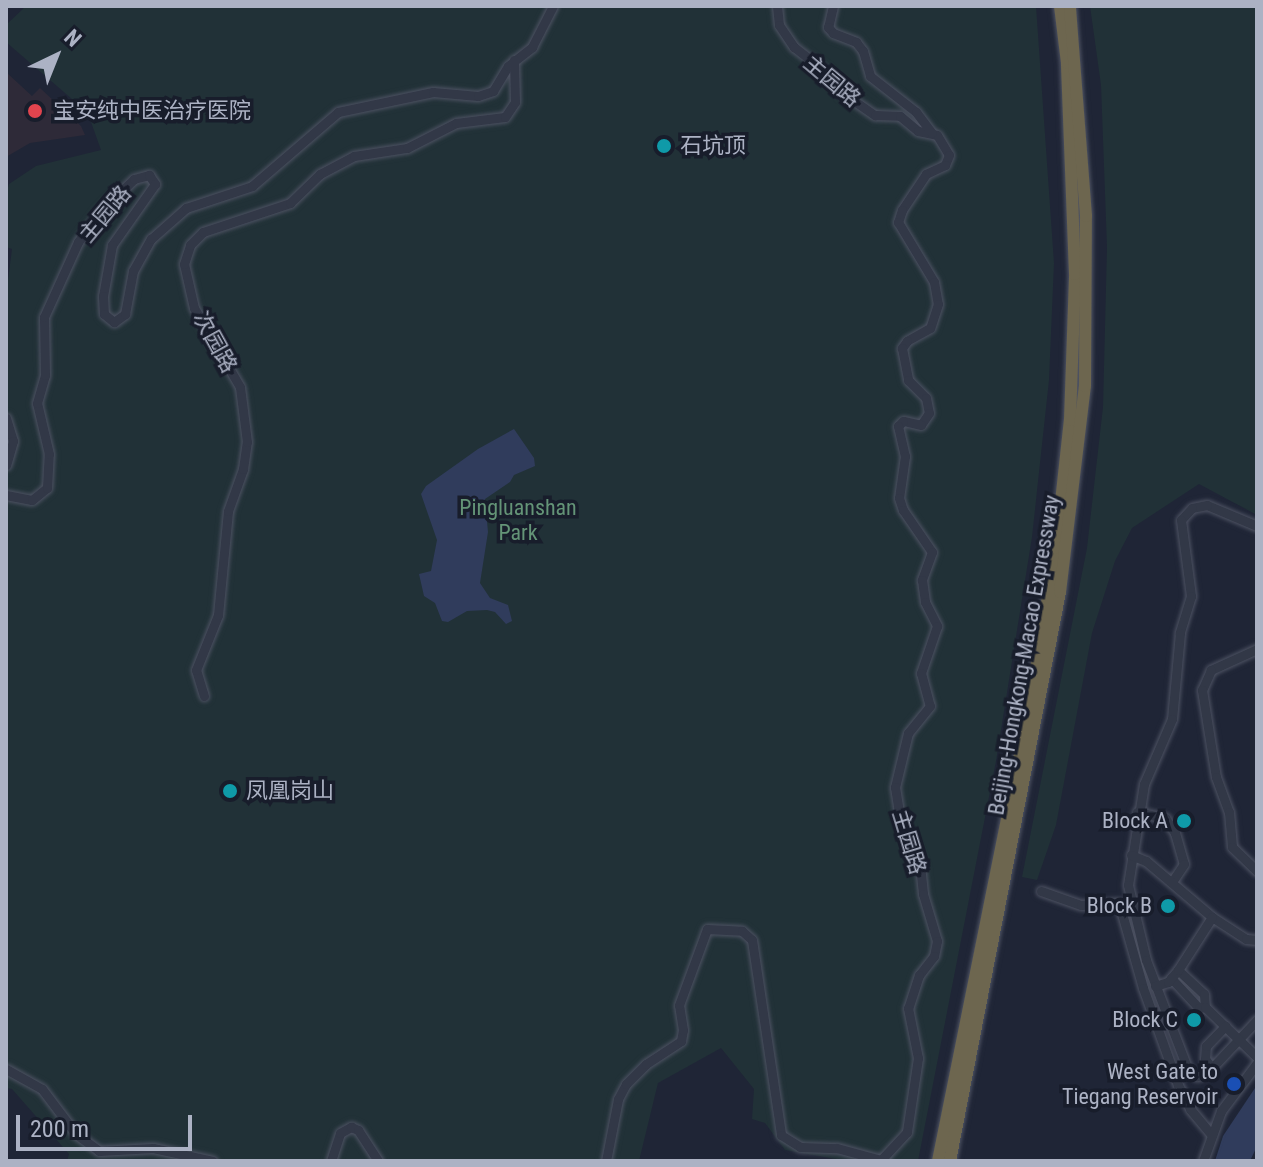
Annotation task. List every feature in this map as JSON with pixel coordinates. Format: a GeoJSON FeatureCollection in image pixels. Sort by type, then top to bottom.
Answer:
{"type":"FeatureCollection","features":[{"type":"Feature","properties":{"kind":"highway","name":"Beijing-Hongkong-Macao Expressway"},"geometry":{"type":"LineString","coordinates":[[938,1161],[1028,716],[1056,548],[1070,420],[1075,259],[1067,63],[1060,6]]}},
{"type":"Feature","properties":{"kind":"highway","name":"Beijing-Hongkong-Macao Expressway"},"geometry":{"type":"LineString","coordinates":[[950,1161],[1060,592],[1085,386],[1086,216],[1070,6]]}},
{"type":"Feature","properties":{"kind":"street","name":"主园路"},"geometry":{"type":"LineString","coordinates":[[6,495],[29,501],[41,496],[47,488],[49,454],[37,403],[45,375],[44,317],[78,242],[100,212],[134,179],[149,175],[155,184],[112,245],[103,296],[104,314],[111,322],[117,322],[125,314],[133,271],[151,239],[186,208],[252,186],[325,120],[338,112],[433,92],[485,95],[500,85],[514,60],[532,47],[553,6]]}},
{"type":"Feature","properties":{"kind":"street","name":"主园路"},"geometry":{"type":"LineString","coordinates":[[606,1161],[618,1099],[626,1084],[646,1064],[681,1041],[683,1030],[679,1005],[707,929],[742,931],[752,940],[781,1135],[800,1147],[837,1148],[884,1160],[907,1132],[918,1058],[908,1008],[919,975],[934,956],[937,944],[923,894],[920,865],[899,812],[895,787],[908,733],[930,706],[921,669],[937,626],[925,602],[922,580],[932,552],[900,502],[905,456],[897,429],[901,422],[924,423],[929,413],[926,398],[908,380],[902,348],[906,342],[923,335],[934,322],[938,307],[936,289],[898,222],[902,210],[926,174],[949,160],[943,141],[932,133],[918,131],[900,116],[875,115],[843,93],[826,72],[794,47],[779,25],[777,6]]}},
{"type":"Feature","properties":{"kind":"street"},"geometry":{"type":"LineString","coordinates":[[833,6],[828,27],[833,33],[856,42],[863,51],[870,76],[916,112],[932,133]]}},
{"type":"Feature","properties":{"kind":"street","name":"次园路"},"geometry":{"type":"LineString","coordinates":[[204,696],[196,670],[218,615],[228,511],[243,469],[247,442],[240,387],[194,308],[184,264],[190,245],[203,232],[290,203],[320,174],[354,156],[407,148],[461,122],[505,117],[516,97],[514,60]]}},
{"type":"Feature","properties":{"kind":"street"},"geometry":{"type":"LineString","coordinates":[[6,418],[13,441],[6,465]]}},
{"type":"Feature","properties":{"kind":"street"},"geometry":{"type":"LineString","coordinates":[[1257,526],[1207,505],[1192,508],[1181,520],[1191,596],[1179,641],[1172,719],[1152,761],[1137,812],[1128,890],[1155,986],[1188,1070],[1202,1076],[1257,1020]]}},
{"type":"Feature","properties":{"kind":"street"},"geometry":{"type":"LineString","coordinates":[[1257,649],[1211,670],[1202,690],[1216,777],[1229,812],[1232,847],[1257,871]]}},
{"type":"Feature","properties":{"kind":"street"},"geometry":{"type":"LineString","coordinates":[[1137,812],[1165,818],[1175,833],[1184,864],[1172,882]]}},
{"type":"Feature","properties":{"kind":"street"},"geometry":{"type":"LineString","coordinates":[[1131,855],[1146,861],[1212,917],[1246,939],[1257,940]]}},
{"type":"Feature","properties":{"kind":"street"},"geometry":{"type":"LineString","coordinates":[[1041,891],[1081,905],[1119,903],[1143,988],[1178,1085],[1197,1119],[1211,1134]]}},
{"type":"Feature","properties":{"kind":"street"},"geometry":{"type":"LineString","coordinates":[[1155,986],[1175,974],[1212,917]]}},
{"type":"Feature","properties":{"kind":"street"},"geometry":{"type":"LineString","coordinates":[[1175,974],[1204,994],[1205,1007],[1257,1060],[1226,1102],[1203,1161]]}},
{"type":"Feature","properties":{"kind":"street"},"geometry":{"type":"LineString","coordinates":[[1212,1068],[1205,1059],[1206,1046],[1225,1026]]}},
{"type":"Feature","properties":{"kind":"street"},"geometry":{"type":"LineString","coordinates":[[6,1069],[42,1089],[76,1134],[99,1151],[153,1148],[213,1161]]}},
{"type":"Feature","properties":{"kind":"street"},"geometry":{"type":"LineString","coordinates":[[331,1161],[340,1133],[351,1127],[358,1130],[378,1161]]}},
{"type":"Feature","properties":{"kind":"shaded area","name":"宝安纯中医治疗医院"},"geometry":{"type":"Polygon","coordinates":[[[6,72],[32,96],[40,88],[81,126],[85,135],[30,143],[6,157],[6,72]]]}},
{"type":"Feature","properties":{"kind":"green space","name":"Pingluanshan Park"},"geometry":{"type":"Polygon","coordinates":[[[26,6],[1036,6],[1054,263],[1049,380],[1032,537],[996,761],[918,1161],[847,1161],[785,1150],[765,1123],[752,1119],[754,1089],[721,1048],[658,1083],[639,1161],[67,1161],[69,1154],[12,1089],[6,1088],[6,296],[12,249],[6,247],[6,194],[9,184],[36,166],[101,150],[91,122],[80,106],[6,42],[6,25],[26,6]]]}},
{"type":"Feature","properties":{"kind":"green space"},"geometry":{"type":"Polygon","coordinates":[[[1090,6],[1257,6],[1257,515],[1199,484],[1132,528],[1115,561],[1092,633],[1056,825],[1037,880],[1022,877],[1087,548],[1103,407],[1107,247],[1101,85],[1090,6]]]}},
{"type":"Feature","properties":{"kind":"water"},"geometry":{"type":"Polygon","coordinates":[[[514,429],[534,458],[535,466],[514,475],[510,482],[485,499],[488,532],[480,583],[490,598],[508,605],[512,621],[506,624],[495,612],[487,610],[467,611],[448,622],[442,621],[435,603],[424,596],[419,574],[431,571],[437,540],[421,494],[426,486],[478,449],[514,429]]]}},
{"type":"Feature","properties":{"kind":"water"},"geometry":{"type":"Polygon","coordinates":[[[1257,1085],[1257,1146],[1250,1161],[1215,1161],[1223,1136],[1257,1085]]]}},
{"type":"Feature","properties":{"kind":"place","name":"宝安纯中医治疗医院"},"geometry":{"type":"Point","coordinates":[35,111]}},
{"type":"Feature","properties":{"kind":"place","name":"石坑顶"},"geometry":{"type":"Point","coordinates":[664,146]}},
{"type":"Feature","properties":{"kind":"place","name":"凤凰岗山"},"geometry":{"type":"Point","coordinates":[230,791]}},
{"type":"Feature","properties":{"kind":"place","name":"Block A"},"geometry":{"type":"Point","coordinates":[1184,821]}},
{"type":"Feature","properties":{"kind":"place","name":"Block B"},"geometry":{"type":"Point","coordinates":[1168,906]}},
{"type":"Feature","properties":{"kind":"place","name":"Block C"},"geometry":{"type":"Point","coordinates":[1194,1020]}},
{"type":"Feature","properties":{"kind":"place","name":"West Gate to Tiegang Reservoir"},"geometry":{"type":"Point","coordinates":[1234,1084]}}]}
